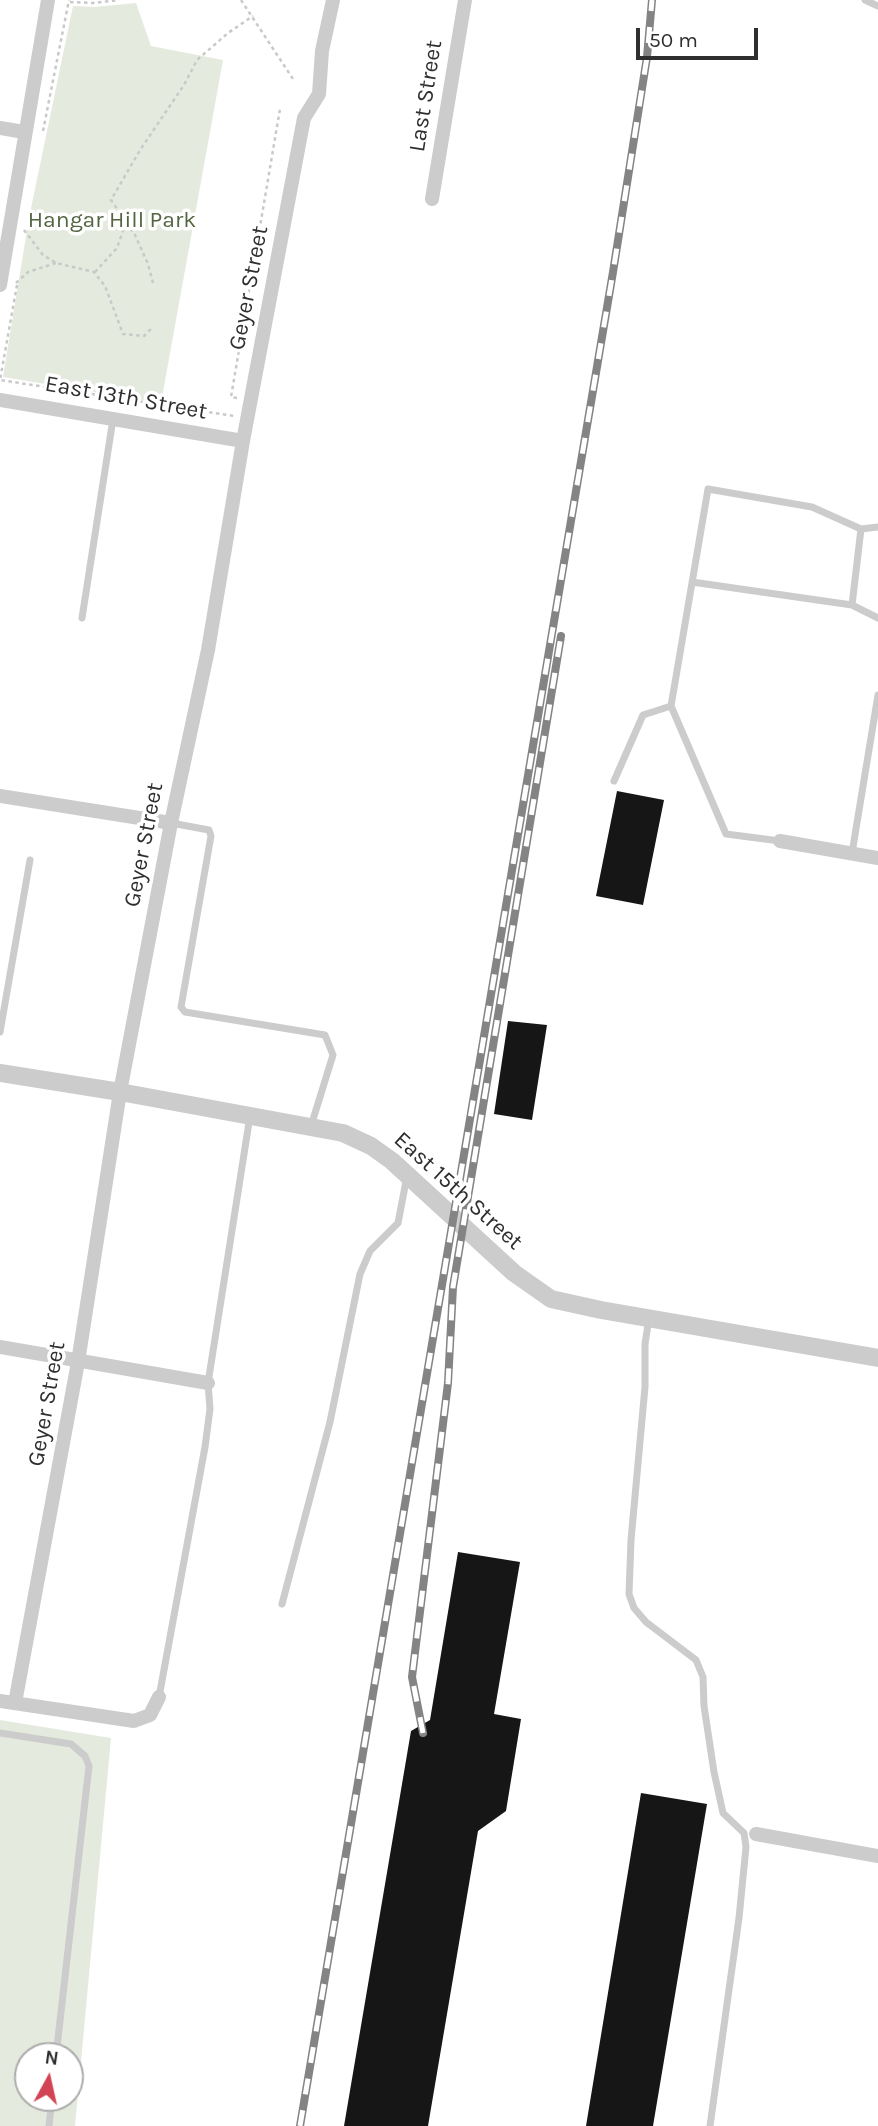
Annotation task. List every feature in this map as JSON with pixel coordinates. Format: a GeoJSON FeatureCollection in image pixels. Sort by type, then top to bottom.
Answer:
{"type":"FeatureCollection","features":[{"type":"Feature","properties":{"kind":"street"},"geometry":{"type":"LineString","coordinates":[[6,287],[24,132],[48,0]]}},
{"type":"Feature","properties":{"kind":"street","name":"Geyer Street"},"geometry":{"type":"LineString","coordinates":[[7,1702],[78,1362],[120,1092],[171,823],[208,650],[243,441],[304,118],[319,94],[322,51],[333,0]]}},
{"type":"Feature","properties":{"kind":"street","name":"Last Street"},"geometry":{"type":"LineString","coordinates":[[432,199],[465,0]]}},
{"type":"Feature","properties":{"kind":"street"},"geometry":{"type":"LineString","coordinates":[[0,128],[24,132]]}},
{"type":"Feature","properties":{"kind":"street","name":"East 13th Street"},"geometry":{"type":"LineString","coordinates":[[0,400],[243,441]]}},
{"type":"Feature","properties":{"kind":"street"},"geometry":{"type":"LineString","coordinates":[[0,796],[171,823]]}},
{"type":"Feature","properties":{"kind":"street"},"geometry":{"type":"LineString","coordinates":[[780,841],[878,858]]}},
{"type":"Feature","properties":{"kind":"street","name":"East 15th Street"},"geometry":{"type":"LineString","coordinates":[[0,1073],[343,1133],[392,1161],[514,1273],[551,1299],[878,1357]]}},
{"type":"Feature","properties":{"kind":"street"},"geometry":{"type":"LineString","coordinates":[[0,1347],[208,1383]]}},
{"type":"Feature","properties":{"kind":"street"},"geometry":{"type":"LineString","coordinates":[[7,1702],[134,1721],[150,1715],[159,1697]]}},
{"type":"Feature","properties":{"kind":"street"},"geometry":{"type":"LineString","coordinates":[[750,1833],[878,1856]]}},
{"type":"Feature","properties":{"kind":"lane"},"geometry":{"type":"LineString","coordinates":[[865,0],[878,6]]}},
{"type":"Feature","properties":{"kind":"lane"},"geometry":{"type":"LineString","coordinates":[[82,618],[113,419]]}},
{"type":"Feature","properties":{"kind":"lane"},"geometry":{"type":"LineString","coordinates":[[780,841],[726,834],[671,706],[708,489],[812,507],[861,529],[878,527]]}},
{"type":"Feature","properties":{"kind":"lane"},"geometry":{"type":"LineString","coordinates":[[852,605],[861,529]]}},
{"type":"Feature","properties":{"kind":"lane"},"geometry":{"type":"LineString","coordinates":[[692,582],[852,605],[878,618]]}},
{"type":"Feature","properties":{"kind":"lane"},"geometry":{"type":"LineString","coordinates":[[852,853],[878,695]]}},
{"type":"Feature","properties":{"kind":"lane"},"geometry":{"type":"LineString","coordinates":[[614,781],[643,715],[671,706]]}},
{"type":"Feature","properties":{"kind":"lane"},"geometry":{"type":"LineString","coordinates":[[171,823],[209,830],[211,836],[181,1007],[184,1012],[325,1035],[332,1055],[311,1126]]}},
{"type":"Feature","properties":{"kind":"lane"},"geometry":{"type":"LineString","coordinates":[[0,1032],[30,860]]}},
{"type":"Feature","properties":{"kind":"lane"},"geometry":{"type":"LineString","coordinates":[[159,1697],[205,1447],[210,1409],[208,1383],[250,1115]]}},
{"type":"Feature","properties":{"kind":"lane"},"geometry":{"type":"LineString","coordinates":[[282,1604],[330,1422],[360,1274],[370,1251],[398,1223],[408,1175]]}},
{"type":"Feature","properties":{"kind":"lane"},"geometry":{"type":"LineString","coordinates":[[649,1318],[645,1344],[645,1387],[631,1540],[629,1594],[634,1608],[646,1622],[696,1660],[703,1677],[713,1772],[723,1813],[750,1833],[710,2126]]}},
{"type":"Feature","properties":{"kind":"lane"},"geometry":{"type":"LineString","coordinates":[[0,1732],[71,1744],[85,1756],[89,1766],[59,2042]]}},
{"type":"Feature","properties":{"kind":"path"},"geometry":{"type":"LineString","coordinates":[[69,1],[93,3],[119,0]]}},
{"type":"Feature","properties":{"kind":"path"},"geometry":{"type":"LineString","coordinates":[[242,0],[293,79]]}},
{"type":"Feature","properties":{"kind":"path"},"geometry":{"type":"LineString","coordinates":[[153,284],[139,245],[111,200],[197,60],[253,16]]}},
{"type":"Feature","properties":{"kind":"path"},"geometry":{"type":"LineString","coordinates":[[1,372],[0,380],[234,416],[239,398],[231,397],[280,109]]}},
{"type":"Feature","properties":{"kind":"path"},"geometry":{"type":"LineString","coordinates":[[94,272],[117,248],[126,222]]}},
{"type":"Feature","properties":{"kind":"path"},"geometry":{"type":"LineString","coordinates":[[20,225],[43,255],[56,263],[94,272],[105,286],[124,334],[144,336],[151,330]]}},
{"type":"Feature","properties":{"kind":"path"},"geometry":{"type":"LineString","coordinates":[[6,287],[28,272],[56,263]]}},
{"type":"Feature","properties":{"kind":"green space","name":"Hangar Hill Park"},"geometry":{"type":"Polygon","coordinates":[[[136,3],[151,46],[223,60],[161,403],[3,377],[29,218],[73,6],[136,3]]]}},
{"type":"Feature","properties":{"kind":"green space"},"geometry":{"type":"Polygon","coordinates":[[[0,1720],[111,1738],[83,2042],[14,2042],[14,2112],[76,2112],[75,2126],[0,2126],[0,1720]]]}},
{"type":"Feature","properties":{"kind":"building"},"geometry":{"type":"Polygon","coordinates":[[[617,791],[664,800],[643,905],[596,896],[617,791]]]}},
{"type":"Feature","properties":{"kind":"building"},"geometry":{"type":"Polygon","coordinates":[[[508,1021],[547,1025],[532,1120],[494,1114],[508,1021]]]}},
{"type":"Feature","properties":{"kind":"building"},"geometry":{"type":"Polygon","coordinates":[[[458,1552],[520,1562],[494,1714],[521,1719],[506,1811],[478,1831],[428,2126],[344,2126],[411,1731],[430,1720],[458,1552]]]}},
{"type":"Feature","properties":{"kind":"building"},"geometry":{"type":"Polygon","coordinates":[[[641,1793],[707,1804],[653,2126],[586,2126],[641,1793]]]}},
{"type":"Feature","properties":{"kind":"railway"},"geometry":{"type":"LineString","coordinates":[[300,2126],[613,272],[647,57],[652,0]]}},
{"type":"Feature","properties":{"kind":"railway"},"geometry":{"type":"LineString","coordinates":[[423,1733],[412,1677],[448,1383],[453,1287],[561,636]]}}]}
